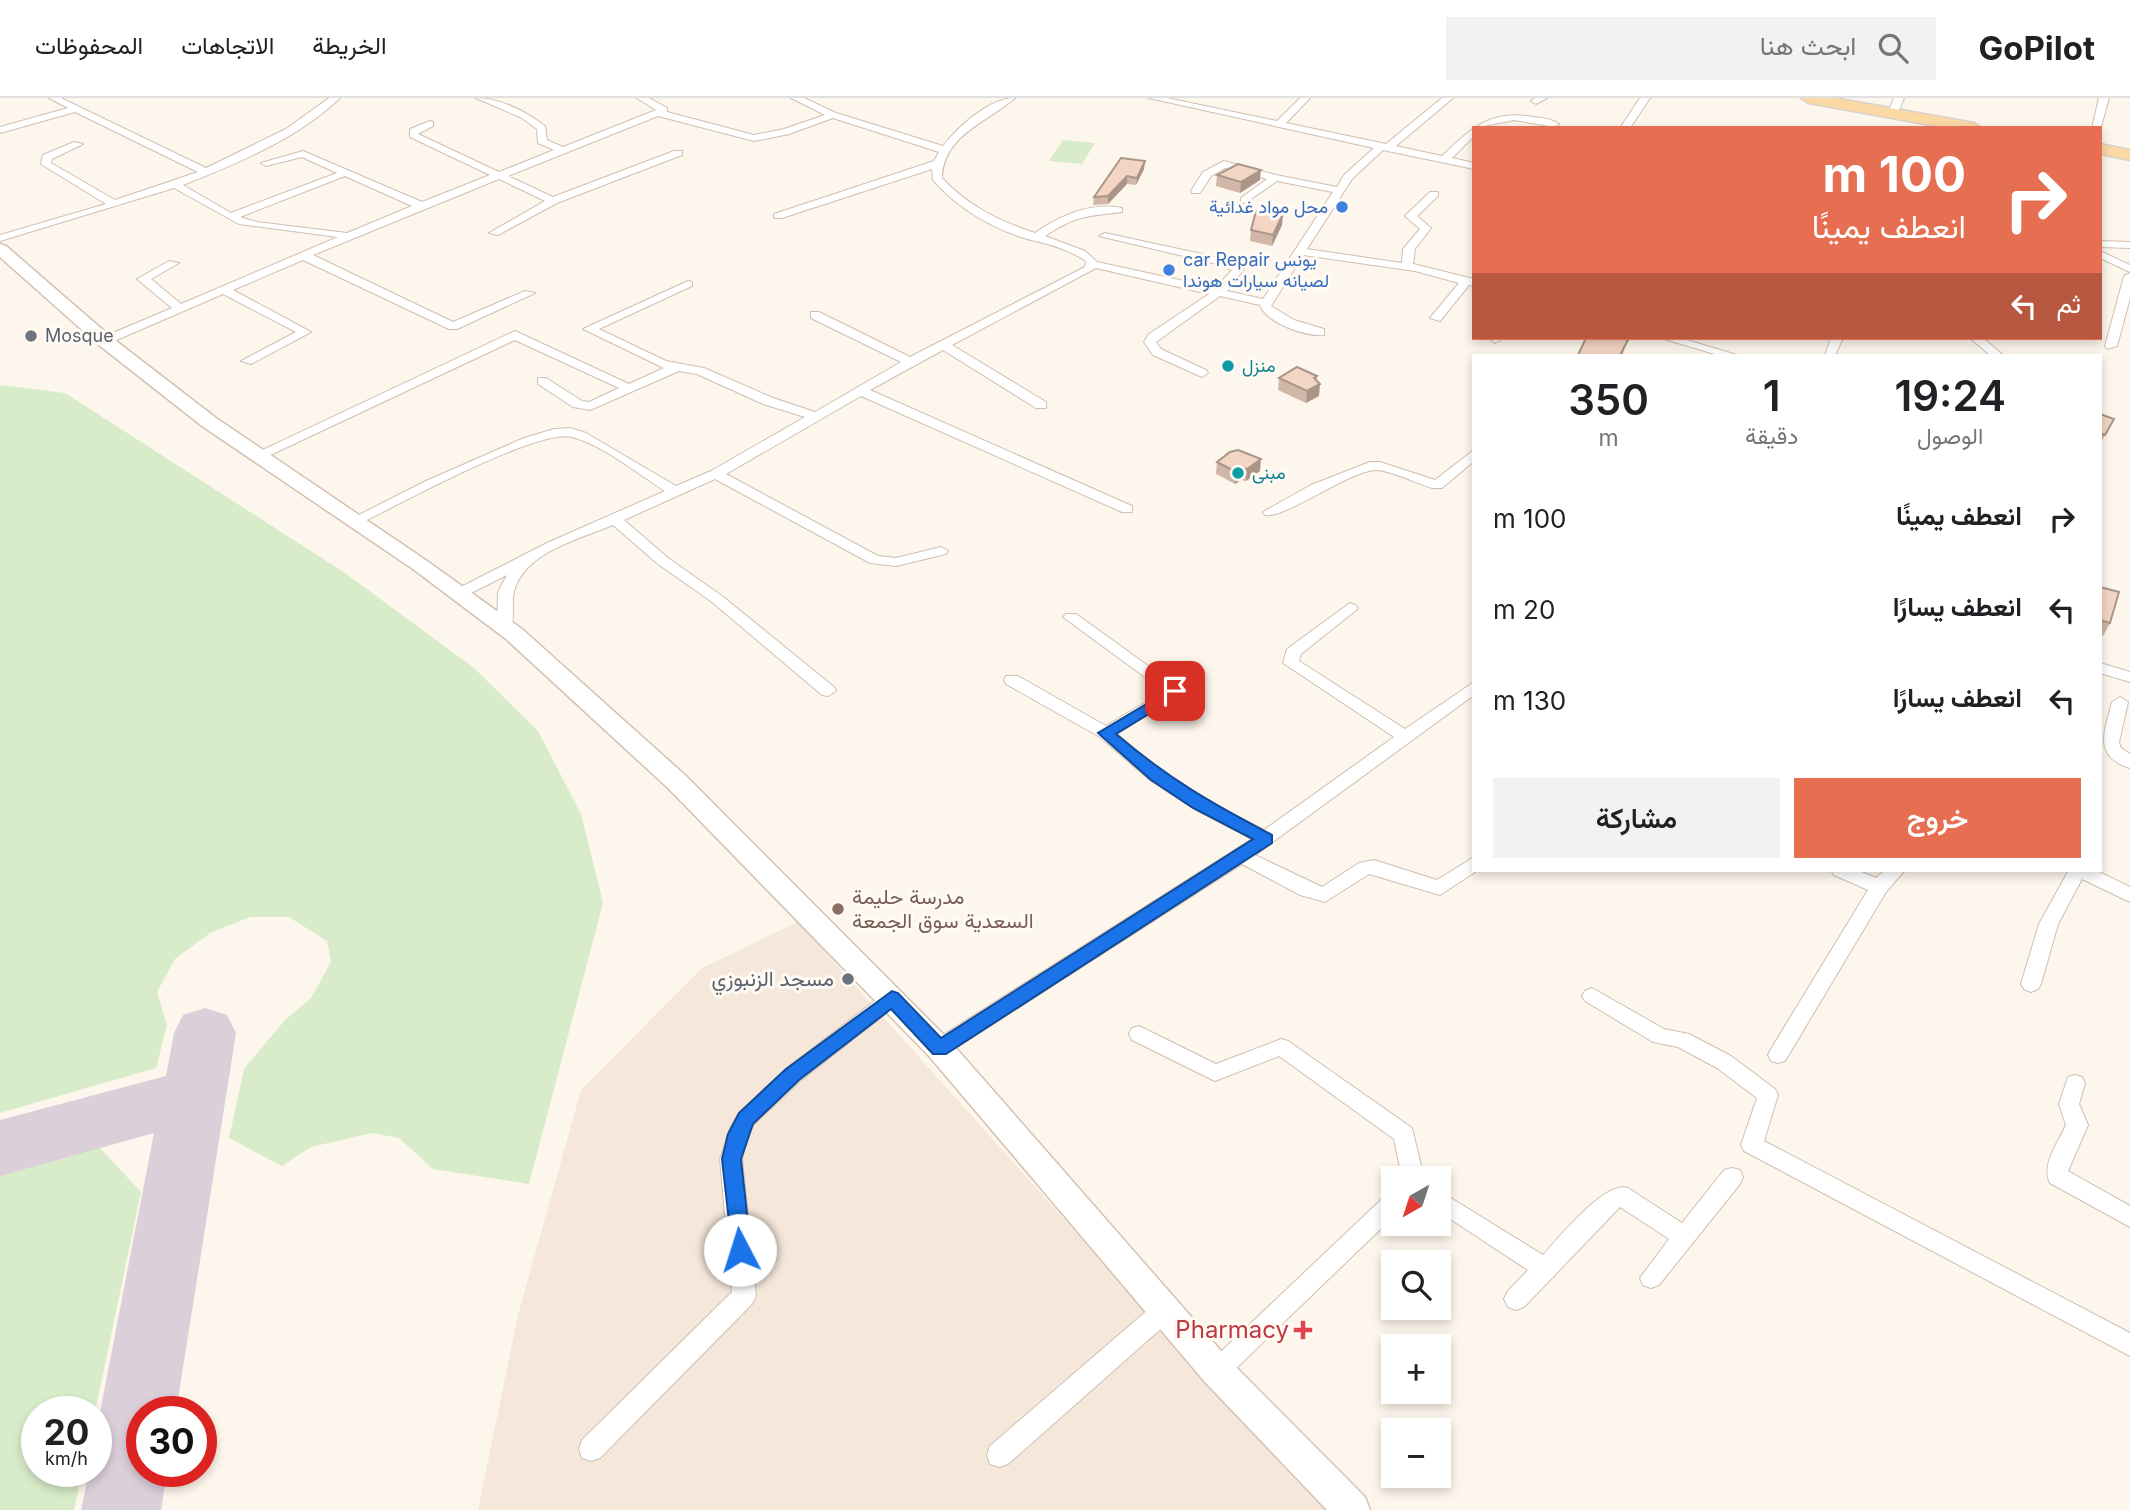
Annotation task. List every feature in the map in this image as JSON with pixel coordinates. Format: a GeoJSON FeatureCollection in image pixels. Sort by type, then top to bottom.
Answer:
{"type":"FeatureCollection","features":[{"type":"Feature","properties":{"kind":"main road"},"geometry":{"type":"LineString","coordinates":[[1804,99],[1892,120],[1931,126]]}},
{"type":"Feature","properties":{"kind":"main road"},"geometry":{"type":"LineString","coordinates":[[1892,120],[1954,126]]}},
{"type":"Feature","properties":{"kind":"main road"},"geometry":{"type":"LineString","coordinates":[[2102,149],[2130,155]]}},
{"type":"Feature","properties":{"kind":"main road"},"geometry":{"type":"LineString","coordinates":[[2102,155],[2130,160]]}},
{"type":"Feature","properties":{"kind":"main road"},"geometry":{"type":"LineString","coordinates":[[0,249],[105,341],[209,422],[505,628],[677,782],[939,1048],[1217,1371],[1352,1510]]}},
{"type":"Feature","properties":{"kind":"street"},"geometry":{"type":"LineString","coordinates":[[54,98],[206,172]]}},
{"type":"Feature","properties":{"kind":"street"},"geometry":{"type":"LineString","coordinates":[[0,238],[114,204],[206,172],[282,135],[335,98]]}},
{"type":"Feature","properties":{"kind":"street"},"geometry":{"type":"LineString","coordinates":[[481,98],[525,116],[542,128],[542,141],[564,151]]}},
{"type":"Feature","properties":{"kind":"street"},"geometry":{"type":"LineString","coordinates":[[105,341],[348,236],[664,109],[642,98]]}},
{"type":"Feature","properties":{"kind":"street"},"geometry":{"type":"LineString","coordinates":[[796,98],[833,116],[944,150]]}},
{"type":"Feature","properties":{"kind":"street"},"geometry":{"type":"LineString","coordinates":[[1010,98],[981,116],[944,150],[936,164],[937,178],[957,199],[994,221],[1081,253],[1090,258],[1093,264]]}},
{"type":"Feature","properties":{"kind":"street"},"geometry":{"type":"LineString","coordinates":[[1154,98],[1472,166]]}},
{"type":"Feature","properties":{"kind":"street"},"geometry":{"type":"LineString","coordinates":[[1279,125],[1305,98]]}},
{"type":"Feature","properties":{"kind":"street"},"geometry":{"type":"LineString","coordinates":[[1320,332],[1285,320],[1269,311],[1265,303],[1348,177],[1448,98]]}},
{"type":"Feature","properties":{"kind":"street"},"geometry":{"type":"LineString","coordinates":[[1626,126],[1645,98]]}},
{"type":"Feature","properties":{"kind":"street"},"geometry":{"type":"LineString","coordinates":[[1892,120],[1899,98]]}},
{"type":"Feature","properties":{"kind":"street"},"geometry":{"type":"LineString","coordinates":[[2097,126],[2104,98]]}},
{"type":"Feature","properties":{"kind":"street"},"geometry":{"type":"LineString","coordinates":[[0,130],[76,109]]}},
{"type":"Feature","properties":{"kind":"street"},"geometry":{"type":"LineString","coordinates":[[659,113],[754,138],[780,134],[833,116]]}},
{"type":"Feature","properties":{"kind":"street"},"geometry":{"type":"LineString","coordinates":[[1480,126],[1494,117],[1507,115],[1554,124]]}},
{"type":"Feature","properties":{"kind":"street"},"geometry":{"type":"LineString","coordinates":[[430,124],[413,131],[413,135],[553,201]]}},
{"type":"Feature","properties":{"kind":"street"},"geometry":{"type":"LineString","coordinates":[[1443,161],[1472,132]]}},
{"type":"Feature","properties":{"kind":"street"},"geometry":{"type":"LineString","coordinates":[[78,144],[47,156],[46,164],[114,204]]}},
{"type":"Feature","properties":{"kind":"street"},"geometry":{"type":"LineString","coordinates":[[266,163],[298,153],[421,206]]}},
{"type":"Feature","properties":{"kind":"street"},"geometry":{"type":"LineString","coordinates":[[494,233],[553,201],[678,153]]}},
{"type":"Feature","properties":{"kind":"street"},"geometry":{"type":"LineString","coordinates":[[778,216],[936,164]]}},
{"type":"Feature","properties":{"kind":"street"},"geometry":{"type":"LineString","coordinates":[[1196,191],[1202,178],[1221,165],[1338,190]]}},
{"type":"Feature","properties":{"kind":"street"},"geometry":{"type":"LineString","coordinates":[[230,217],[345,173]]}},
{"type":"Feature","properties":{"kind":"street"},"geometry":{"type":"LineString","coordinates":[[1245,200],[1275,178]]}},
{"type":"Feature","properties":{"kind":"street"},"geometry":{"type":"LineString","coordinates":[[175,184],[245,224],[327,230],[348,236]]}},
{"type":"Feature","properties":{"kind":"street"},"geometry":{"type":"LineString","coordinates":[[1407,267],[1409,248],[1426,228],[1410,216],[1434,194]]}},
{"type":"Feature","properties":{"kind":"street"},"geometry":{"type":"LineString","coordinates":[[1035,238],[1080,212],[1118,209]]}},
{"type":"Feature","properties":{"kind":"street"},"geometry":{"type":"LineString","coordinates":[[1105,236],[1216,260],[1238,269],[1235,277],[1217,292],[1153,337],[1150,342],[1157,352],[1202,373]]}},
{"type":"Feature","properties":{"kind":"street"},"geometry":{"type":"LineString","coordinates":[[2102,244],[2130,245]]}},
{"type":"Feature","properties":{"kind":"street"},"geometry":{"type":"LineString","coordinates":[[1299,251],[1407,267],[1471,282]]}},
{"type":"Feature","properties":{"kind":"street"},"geometry":{"type":"LineString","coordinates":[[2102,255],[2130,269]]}},
{"type":"Feature","properties":{"kind":"street"},"geometry":{"type":"LineString","coordinates":[[305,256],[453,326],[529,293]]}},
{"type":"Feature","properties":{"kind":"street"},"geometry":{"type":"LineString","coordinates":[[173,263],[143,279],[180,309]]}},
{"type":"Feature","properties":{"kind":"street"},"geometry":{"type":"LineString","coordinates":[[1093,264],[1265,303]]}},
{"type":"Feature","properties":{"kind":"street"},"geometry":{"type":"LineString","coordinates":[[458,594],[530,556],[716,474],[910,362],[1070,282],[1093,264]]}},
{"type":"Feature","properties":{"kind":"street"},"geometry":{"type":"LineString","coordinates":[[2111,346],[2130,276]]}},
{"type":"Feature","properties":{"kind":"street"},"geometry":{"type":"LineString","coordinates":[[1436,318],[1471,282]]}},
{"type":"Feature","properties":{"kind":"street"},"geometry":{"type":"LineString","coordinates":[[688,284],[589,329],[663,364],[700,371],[768,401],[815,416]]}},
{"type":"Feature","properties":{"kind":"street"},"geometry":{"type":"LineString","coordinates":[[224,290],[305,332],[247,361]]}},
{"type":"Feature","properties":{"kind":"street"},"geometry":{"type":"LineString","coordinates":[[815,315],[910,362]]}},
{"type":"Feature","properties":{"kind":"street"},"geometry":{"type":"LineString","coordinates":[[259,456],[515,335],[630,388]]}},
{"type":"Feature","properties":{"kind":"street"},"geometry":{"type":"LineString","coordinates":[[1675,340],[1727,354]]}},
{"type":"Feature","properties":{"kind":"street"},"geometry":{"type":"LineString","coordinates":[[1978,340],[1996,354]]}},
{"type":"Feature","properties":{"kind":"street"},"geometry":{"type":"LineString","coordinates":[[943,345],[1041,405]]}},
{"type":"Feature","properties":{"kind":"street"},"geometry":{"type":"LineString","coordinates":[[542,381],[583,405],[600,403],[677,367]]}},
{"type":"Feature","properties":{"kind":"street"},"geometry":{"type":"LineString","coordinates":[[859,390],[1128,509]]}},
{"type":"Feature","properties":{"kind":"street"},"geometry":{"type":"LineString","coordinates":[[354,521],[543,435],[558,432],[578,435],[677,493]]}},
{"type":"Feature","properties":{"kind":"street"},"geometry":{"type":"LineString","coordinates":[[1270,512],[1316,488],[1376,465],[1437,485],[1472,456]]}},
{"type":"Feature","properties":{"kind":"street"},"geometry":{"type":"LineString","coordinates":[[716,474],[881,562],[941,551]]}},
{"type":"Feature","properties":{"kind":"street"},"geometry":{"type":"LineString","coordinates":[[615,519],[663,561],[717,599],[828,691]]}},
{"type":"Feature","properties":{"kind":"street"},"geometry":{"type":"LineString","coordinates":[[505,628],[503,598],[507,585],[530,556]]}},
{"type":"Feature","properties":{"kind":"street"},"geometry":{"type":"LineString","coordinates":[[1350,608],[1293,652],[1291,663],[1407,738]]}},
{"type":"Feature","properties":{"kind":"street"},"geometry":{"type":"LineString","coordinates":[[1071,617],[1175,691],[1106,733]]}},
{"type":"Feature","properties":{"kind":"street"},"geometry":{"type":"LineString","coordinates":[[2102,669],[2130,677]]}},
{"type":"Feature","properties":{"kind":"street"},"geometry":{"type":"LineString","coordinates":[[1012,680],[1106,733],[1156,776],[1199,804],[1266,839]]}},
{"type":"Feature","properties":{"kind":"street"},"geometry":{"type":"LineString","coordinates":[[939,1048],[1241,856],[1472,689]]}},
{"type":"Feature","properties":{"kind":"street"},"geometry":{"type":"LineString","coordinates":[[2120,702],[2111,742],[2114,751],[2130,762]]}},
{"type":"Feature","properties":{"kind":"street"},"geometry":{"type":"LineString","coordinates":[[1241,856],[1307,890],[1325,895],[1365,869],[1374,867],[1440,888],[1472,864]]}},
{"type":"Feature","properties":{"kind":"street"},"geometry":{"type":"LineString","coordinates":[[1845,872],[1879,887]]}},
{"type":"Feature","properties":{"kind":"street"},"geometry":{"type":"LineString","coordinates":[[1778,1055],[1879,887],[1894,872]]}},
{"type":"Feature","properties":{"kind":"street"},"geometry":{"type":"LineString","coordinates":[[2031,984],[2041,941],[2055,904],[2078,872]]}},
{"type":"Feature","properties":{"kind":"street"},"geometry":{"type":"LineString","coordinates":[[2083,872],[2130,894]]}},
{"type":"Feature","properties":{"kind":"street"},"geometry":{"type":"LineString","coordinates":[[1592,996],[1660,1036],[1682,1040],[1724,1062],[1768,1095],[1752,1145],[2130,1345]]}},
{"type":"Feature","properties":{"kind":"street"},"geometry":{"type":"LineString","coordinates":[[591,1449],[744,1296],[731,1159],[737,1134],[746,1119],[793,1075],[892,998]]}},
{"type":"Feature","properties":{"kind":"street"},"geometry":{"type":"LineString","coordinates":[[1139,1034],[1215,1073],[1281,1047],[1404,1134],[1411,1166]]}},
{"type":"Feature","properties":{"kind":"street"},"geometry":{"type":"LineString","coordinates":[[2075,1083],[2069,1104],[2077,1125],[2057,1167],[2058,1176],[2130,1217]]}},
{"type":"Feature","properties":{"kind":"street"},"geometry":{"type":"LineString","coordinates":[[1651,1278],[1732,1177]]}},
{"type":"Feature","properties":{"kind":"street"},"geometry":{"type":"LineString","coordinates":[[1516,1299],[1606,1204],[1620,1195],[1683,1236]]}},
{"type":"Feature","properties":{"kind":"street"},"geometry":{"type":"LineString","coordinates":[[1451,1207],[1544,1268]]}},
{"type":"Feature","properties":{"kind":"street"},"geometry":{"type":"LineString","coordinates":[[1217,1371],[1381,1214]]}},
{"type":"Feature","properties":{"kind":"street"},"geometry":{"type":"LineString","coordinates":[[999,1455],[1165,1310]]}},
{"type":"Feature","properties":{"kind":"shaded area"},"geometry":{"type":"Polygon","coordinates":[[[798,922],[1135,1298],[1340,1510],[478,1510],[518,1315],[581,1090],[702,968],[798,922]]]}},
{"type":"Feature","properties":{"kind":"green space"},"geometry":{"type":"Polygon","coordinates":[[[1063,140],[1095,143],[1082,164],[1049,161],[1063,140]]]}},
{"type":"Feature","properties":{"kind":"green space"},"geometry":{"type":"Polygon","coordinates":[[[0,385],[65,393],[345,573],[474,668],[538,731],[581,814],[603,903],[529,1184],[433,1169],[399,1138],[372,1133],[311,1147],[282,1166],[229,1138],[244,1069],[285,1020],[311,998],[331,962],[327,941],[289,917],[250,917],[210,933],[175,959],[157,992],[167,1025],[156,1068],[0,1113],[0,385]]]}},
{"type":"Feature","properties":{"kind":"green space"},"geometry":{"type":"Polygon","coordinates":[[[100,1148],[141,1192],[98,1396],[21,1396],[21,1487],[79,1487],[74,1510],[0,1510],[0,1171],[100,1148]]]}},
{"type":"Feature","properties":{"kind":"building"},"geometry":{"type":"Polygon","coordinates":[[[1121,158],[1145,161],[1137,178],[1127,176],[1108,196],[1094,197],[1121,158]]]}},
{"type":"Feature","properties":{"kind":"building"},"geometry":{"type":"Polygon","coordinates":[[[1238,164],[1261,170],[1241,182],[1217,175],[1238,164]]]}},
{"type":"Feature","properties":{"kind":"building"},"geometry":{"type":"Polygon","coordinates":[[[1256,211],[1283,214],[1273,235],[1251,230],[1256,211]]]}},
{"type":"Feature","properties":{"kind":"building"},"geometry":{"type":"Polygon","coordinates":[[[1585,340],[1628,340],[1621,354],[1578,354],[1585,340]]]}},
{"type":"Feature","properties":{"kind":"building"},"geometry":{"type":"Polygon","coordinates":[[[1297,367],[1317,376],[1314,378],[1320,384],[1307,391],[1279,378],[1297,367]]]}},
{"type":"Feature","properties":{"kind":"building"},"geometry":{"type":"Polygon","coordinates":[[[2102,415],[2114,419],[2105,435],[2102,434],[2102,415]]]}},
{"type":"Feature","properties":{"kind":"building"},"geometry":{"type":"Polygon","coordinates":[[[1238,450],[1261,459],[1247,469],[1242,468],[1236,472],[1217,462],[1230,452],[1238,450]]]}},
{"type":"Feature","properties":{"kind":"building"},"geometry":{"type":"Polygon","coordinates":[[[2102,588],[2119,592],[2110,623],[2102,621],[2102,588]]]}},
{"type":"Feature","properties":{"kind":"taxiway"},"geometry":{"type":"LineString","coordinates":[[121,1510],[205,1033]]}},
{"type":"Feature","properties":{"kind":"taxiway"},"geometry":{"type":"LineString","coordinates":[[0,1148],[194,1095]]}},
{"type":"Feature","properties":{"kind":"place","name":"محل مواد غدائية"},"geometry":{"type":"Point","coordinates":[1342,207]}},
{"type":"Feature","properties":{"kind":"place","name":"car Repair يونس لصيانه سيارات هوندا"},"geometry":{"type":"Point","coordinates":[1169,270]}},
{"type":"Feature","properties":{"kind":"place","name":"Mosque"},"geometry":{"type":"Point","coordinates":[31,336]}},
{"type":"Feature","properties":{"kind":"place","name":"منزل"},"geometry":{"type":"Point","coordinates":[1228,366]}},
{"type":"Feature","properties":{"kind":"place","name":"مبنى"},"geometry":{"type":"Point","coordinates":[1238,473]}},
{"type":"Feature","properties":{"kind":"place","name":"مدرسة حليمة السعدية سوق الجمعة"},"geometry":{"type":"Point","coordinates":[838,909]}},
{"type":"Feature","properties":{"kind":"place","name":"مسجد الزنبوزي"},"geometry":{"type":"Point","coordinates":[848,979]}},
{"type":"Feature","properties":{"kind":"place","name":"Pharmacy"},"geometry":{"type":"Point","coordinates":[1303,1330]}},
{"type":"Feature","properties":{"kind":"route"},"geometry":{"type":"LineString","coordinates":[[740,1250],[731,1159],[737,1134],[746,1119],[793,1075],[892,998],[939,1048],[1266,839],[1199,804],[1156,776],[1106,733],[1173,695],[1175,691]]}}]}
